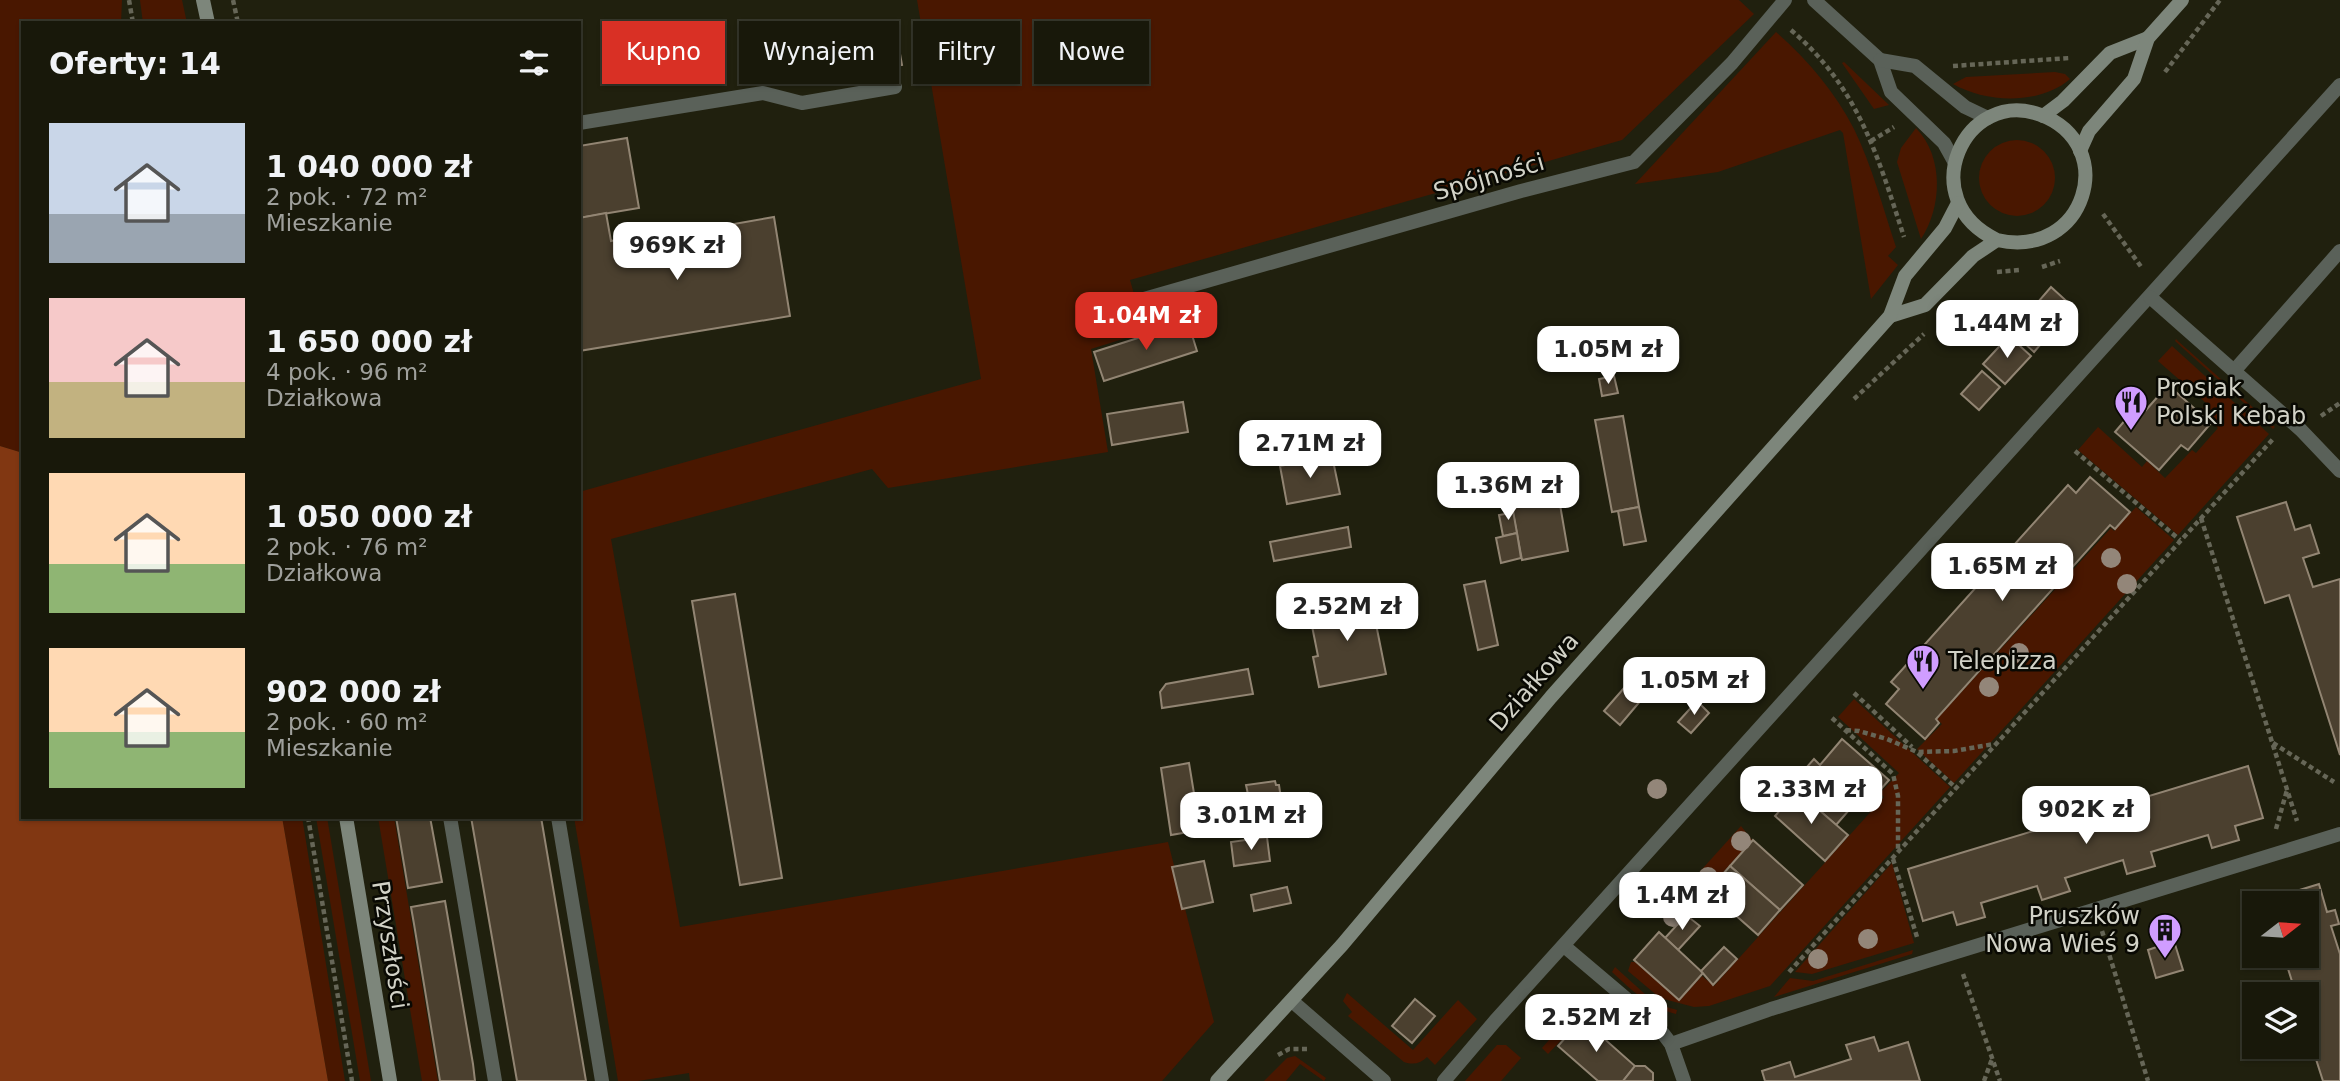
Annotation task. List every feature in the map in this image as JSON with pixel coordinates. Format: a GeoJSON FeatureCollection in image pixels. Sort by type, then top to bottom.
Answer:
{"type":"FeatureCollection","features":[{"type":"Feature","properties":{"kind":"street"},"geometry":{"type":"LineString","coordinates":[[203,0],[208,21]]}},
{"type":"Feature","properties":{"kind":"street","name":"Spójności"},"geometry":{"type":"LineString","coordinates":[[1143,299],[1521,191],[1633,162],[1732,64],[1785,0]]}},
{"type":"Feature","properties":{"kind":"street"},"geometry":{"type":"LineString","coordinates":[[1814,0],[1880,60],[1891,92],[1944,143],[1954,161]]}},
{"type":"Feature","properties":{"kind":"street"},"geometry":{"type":"LineString","coordinates":[[2080,151],[2089,131],[2134,79],[2148,38],[2182,0]]}},
{"type":"Feature","properties":{"kind":"street"},"geometry":{"type":"LineString","coordinates":[[2043,116],[2063,101],[2110,53],[2148,38]]}},
{"type":"Feature","properties":{"kind":"street"},"geometry":{"type":"LineString","coordinates":[[1880,60],[1915,66],[1965,107],[1988,118]]}},
{"type":"Feature","properties":{"kind":"street"},"geometry":{"type":"LineString","coordinates":[[1444,1081],[2340,85]]}},
{"type":"Feature","properties":{"kind":"street"},"geometry":{"type":"LineString","coordinates":[[581,123],[763,93],[802,103],[895,87]]}},
{"type":"Feature","properties":{"kind":"street"},"geometry":{"type":"LineString","coordinates":[[2021,111],[2043,116],[2058,124],[2071,136],[2080,151],[2085,167],[2081,201],[2067,222],[2047,237],[2031,243],[2014,244],[1997,240],[1973,225],[1958,203],[1952,182],[1954,161],[1973,129],[1988,118],[2021,111]]}},
{"type":"Feature","properties":{"kind":"street","name":"Działkowa"},"geometry":{"type":"LineString","coordinates":[[1217,1081],[1342,945],[1552,695],[1890,316],[1905,276],[1945,228],[1958,203]]}},
{"type":"Feature","properties":{"kind":"street"},"geometry":{"type":"LineString","coordinates":[[1890,316],[1925,305],[1973,256],[1997,240]]}},
{"type":"Feature","properties":{"kind":"street"},"geometry":{"type":"LineString","coordinates":[[2234,371],[2340,251]]}},
{"type":"Feature","properties":{"kind":"street"},"geometry":{"type":"LineString","coordinates":[[2154,293],[2234,371],[2301,430],[2340,471]]}},
{"type":"Feature","properties":{"kind":"street","name":"Przyszłości"},"geometry":{"type":"LineString","coordinates":[[346,819],[390,1081]]}},
{"type":"Feature","properties":{"kind":"street"},"geometry":{"type":"LineString","coordinates":[[450,819],[495,1081]]}},
{"type":"Feature","properties":{"kind":"street"},"geometry":{"type":"LineString","coordinates":[[558,819],[602,1081]]}},
{"type":"Feature","properties":{"kind":"street"},"geometry":{"type":"LineString","coordinates":[[1671,1044],[1735,1020],[2340,834]]}},
{"type":"Feature","properties":{"kind":"street"},"geometry":{"type":"LineString","coordinates":[[1564,946],[1655,1023],[1671,1044],[1684,1081]]}},
{"type":"Feature","properties":{"kind":"street"},"geometry":{"type":"LineString","coordinates":[[1292,1001],[1384,1081]]}},
{"type":"Feature","properties":{"kind":"path"},"geometry":{"type":"LineString","coordinates":[[129,0],[132,21]]}},
{"type":"Feature","properties":{"kind":"path"},"geometry":{"type":"LineString","coordinates":[[233,0],[238,21]]}},
{"type":"Feature","properties":{"kind":"path"},"geometry":{"type":"LineString","coordinates":[[2159,80],[2220,0]]}},
{"type":"Feature","properties":{"kind":"path"},"geometry":{"type":"LineString","coordinates":[[1773,15],[1800,38],[1823,63],[1855,107],[1871,141],[1906,243]]}},
{"type":"Feature","properties":{"kind":"path"},"geometry":{"type":"LineString","coordinates":[[1945,70],[1961,64],[2059,58],[2070,58],[2077,63]]}},
{"type":"Feature","properties":{"kind":"path"},"geometry":{"type":"LineString","coordinates":[[1871,141],[1897,125]]}},
{"type":"Feature","properties":{"kind":"path"},"geometry":{"type":"LineString","coordinates":[[2103,214],[2154,293]]}},
{"type":"Feature","properties":{"kind":"path"},"geometry":{"type":"LineString","coordinates":[[1848,406],[1877,376]]}},
{"type":"Feature","properties":{"kind":"path"},"geometry":{"type":"LineString","coordinates":[[1789,972],[2275,436],[2301,430],[2340,402]]}},
{"type":"Feature","properties":{"kind":"path"},"geometry":{"type":"LineString","coordinates":[[2075,451],[2180,541]]}},
{"type":"Feature","properties":{"kind":"path"},"geometry":{"type":"LineString","coordinates":[[2201,518],[2305,845]]}},
{"type":"Feature","properties":{"kind":"path"},"geometry":{"type":"LineString","coordinates":[[1854,693],[1956,788]]}},
{"type":"Feature","properties":{"kind":"path"},"geometry":{"type":"LineString","coordinates":[[1832,718],[1893,774],[1898,796],[1898,851]]}},
{"type":"Feature","properties":{"kind":"path"},"geometry":{"type":"LineString","coordinates":[[1845,730],[1887,738],[1917,752],[1954,751],[1995,744]]}},
{"type":"Feature","properties":{"kind":"path"},"geometry":{"type":"LineString","coordinates":[[2273,742],[2334,782]]}},
{"type":"Feature","properties":{"kind":"path"},"geometry":{"type":"LineString","coordinates":[[2276,855],[2274,836],[2287,789]]}},
{"type":"Feature","properties":{"kind":"path"},"geometry":{"type":"LineString","coordinates":[[308,819],[352,1081]]}},
{"type":"Feature","properties":{"kind":"path"},"geometry":{"type":"LineString","coordinates":[[1893,858],[1919,945]]}},
{"type":"Feature","properties":{"kind":"path"},"geometry":{"type":"LineString","coordinates":[[2095,911],[2148,1081]]}},
{"type":"Feature","properties":{"kind":"path"},"geometry":{"type":"LineString","coordinates":[[1956,953],[2000,1081]]}},
{"type":"Feature","properties":{"kind":"path"},"geometry":{"type":"LineString","coordinates":[[1269,1064],[1289,1049],[1318,1049]]}},
{"type":"Feature","properties":{"kind":"path"},"geometry":{"type":"LineString","coordinates":[[1984,1081],[1992,1058]]}},
{"type":"Feature","properties":{"kind":"shaded area"},"geometry":{"type":"Polygon","coordinates":[[[0,0],[122,0],[121,21],[21,21],[21,452],[0,446],[0,0]]]}},
{"type":"Feature","properties":{"kind":"shaded area"},"geometry":{"type":"Polygon","coordinates":[[[140,0],[182,0],[187,21],[143,21],[140,0]]]}},
{"type":"Feature","properties":{"kind":"shaded area"},"geometry":{"type":"Polygon","coordinates":[[[917,0],[1739,0],[1754,14],[1622,140],[1130,280],[1145,332],[1091,349],[1108,452],[888,488],[872,469],[611,539],[680,927],[1168,842],[1214,1022],[1162,1081],[690,1081],[689,1073],[638,1081],[618,1081],[574,819],[581,819],[581,491],[981,379],[931,84],[1020,84],[1020,21],[921,21],[917,0]]]}},
{"type":"Feature","properties":{"kind":"shaded area"},"geometry":{"type":"Polygon","coordinates":[[[1776,32],[1799,53],[1838,102],[1854,129],[1872,172],[1896,247],[1888,256],[1898,265],[1871,299],[1843,133],[1840,130],[1718,172],[1635,184],[1776,32]]]}},
{"type":"Feature","properties":{"kind":"shaded area"},"geometry":{"type":"Polygon","coordinates":[[[1842,63],[1889,105],[1874,109],[1842,63]]]}},
{"type":"Feature","properties":{"kind":"shaded area"},"geometry":{"type":"Polygon","coordinates":[[[2055,72],[2065,74],[2070,79],[2044,93],[2028,97],[1997,98],[1953,84],[1966,77],[2055,72]]]}},
{"type":"Feature","properties":{"kind":"shaded area"},"geometry":{"type":"Polygon","coordinates":[[[1916,128],[1932,153],[1937,182],[1933,212],[1921,239],[1897,162],[1901,148],[1916,128]]]}},
{"type":"Feature","properties":{"kind":"shaded area"},"geometry":{"type":"Polygon","coordinates":[[[2017,140],[2031,143],[2044,151],[2052,164],[2055,178],[2052,192],[2044,205],[2031,213],[2017,216],[2003,213],[1990,205],[1982,192],[1979,178],[1982,164],[1990,151],[2003,143],[2017,140]]]}},
{"type":"Feature","properties":{"kind":"shaded area"},"geometry":{"type":"Polygon","coordinates":[[[2176,339],[2275,427],[2273,429],[2175,341],[2176,339]]]}},
{"type":"Feature","properties":{"kind":"shaded area"},"geometry":{"type":"Polygon","coordinates":[[[2172,346],[2269,434],[2178,535],[2078,450],[2098,427],[2142,467],[2147,461],[2165,478],[2192,450],[2196,453],[2218,428],[2200,412],[2206,403],[2158,361],[2172,346]]]}},
{"type":"Feature","properties":{"kind":"shaded area"},"geometry":{"type":"Polygon","coordinates":[[[0,446],[21,452],[21,819],[282,819],[328,1081],[0,1081],[0,446]]]}},
{"type":"Feature","properties":{"kind":"shaded area"},"geometry":{"type":"Polygon","coordinates":[[[2136,507],[2174,540],[1954,783],[1917,749],[1942,724],[1937,719],[2111,528],[2114,531],[2136,507]]]}},
{"type":"Feature","properties":{"kind":"shaded area"},"geometry":{"type":"Polygon","coordinates":[[[1854,699],[1950,787],[1770,986],[1709,1006],[1694,1007],[1660,998],[1628,971],[1631,962],[1635,962],[1679,1001],[1702,976],[1714,986],[1884,797],[1880,793],[1899,773],[1838,717],[1854,699]]]}},
{"type":"Feature","properties":{"kind":"shaded area"},"geometry":{"type":"Polygon","coordinates":[[[282,819],[302,819],[345,1081],[328,1081],[282,819]]]}},
{"type":"Feature","properties":{"kind":"shaded area"},"geometry":{"type":"Polygon","coordinates":[[[316,819],[327,819],[371,1081],[360,1081],[316,819]]]}},
{"type":"Feature","properties":{"kind":"shaded area"},"geometry":{"type":"Polygon","coordinates":[[[378,819],[394,819],[438,1081],[422,1081],[378,819]]]}},
{"type":"Feature","properties":{"kind":"shaded area"},"geometry":{"type":"Polygon","coordinates":[[[1741,826],[1752,840],[1708,889],[1695,877],[1741,826]]]}},
{"type":"Feature","properties":{"kind":"shaded area"},"geometry":{"type":"Polygon","coordinates":[[[1892,863],[1914,943],[1812,974],[1795,972],[1892,863]]]}},
{"type":"Feature","properties":{"kind":"shaded area"},"geometry":{"type":"Polygon","coordinates":[[[1913,950],[1912,954],[1774,997],[1790,978],[1813,981],[1913,950]]]}},
{"type":"Feature","properties":{"kind":"shaded area"},"geometry":{"type":"Polygon","coordinates":[[[1615,967],[1656,1004],[1677,1010],[1676,1014],[1641,998],[1612,972],[1615,967]]]}},
{"type":"Feature","properties":{"kind":"shaded area"},"geometry":{"type":"Polygon","coordinates":[[[1347,993],[1413,1050],[1458,1000],[1477,1019],[1435,1065],[1427,1057],[1413,1064],[1407,1063],[1348,1016],[1352,1012],[1343,1001],[1347,993]]]}},
{"type":"Feature","properties":{"kind":"shaded area"},"geometry":{"type":"Polygon","coordinates":[[[1590,993],[1598,1001],[1548,1054],[1542,1048],[1590,993]]]}},
{"type":"Feature","properties":{"kind":"shaded area"},"geometry":{"type":"Polygon","coordinates":[[[1497,1045],[1506,1045],[1521,1058],[1501,1081],[1465,1081],[1497,1045]]]}},
{"type":"Feature","properties":{"kind":"shaded area"},"geometry":{"type":"Polygon","coordinates":[[[1295,1056],[1326,1078],[1324,1081],[1300,1064],[1286,1081],[1264,1081],[1287,1058],[1295,1056]]]}},
{"type":"Feature","properties":{"kind":"building"},"geometry":{"type":"Polygon","coordinates":[[[627,138],[639,208],[581,218],[581,146],[627,138]]]}},
{"type":"Feature","properties":{"kind":"building"},"geometry":{"type":"Polygon","coordinates":[[[606,213],[611,241],[631,237],[631,242],[774,217],[790,316],[581,351],[581,218],[606,213]]]}},
{"type":"Feature","properties":{"kind":"building"},"geometry":{"type":"Polygon","coordinates":[[[2051,287],[2073,307],[2034,352],[2012,332],[2051,287]]]}},
{"type":"Feature","properties":{"kind":"building"},"geometry":{"type":"Polygon","coordinates":[[[1188,322],[1197,351],[1104,381],[1094,352],[1188,322]]]}},
{"type":"Feature","properties":{"kind":"building"},"geometry":{"type":"Polygon","coordinates":[[[2009,336],[2031,356],[2005,384],[1983,364],[2009,336]]]}},
{"type":"Feature","properties":{"kind":"building"},"geometry":{"type":"Polygon","coordinates":[[[1982,371],[2000,387],[1979,410],[1961,394],[1982,371]]]}},
{"type":"Feature","properties":{"kind":"building"},"geometry":{"type":"Polygon","coordinates":[[[1614,376],[1618,393],[1602,396],[1599,379],[1614,376]]]}},
{"type":"Feature","properties":{"kind":"building"},"geometry":{"type":"Polygon","coordinates":[[[2168,385],[2211,423],[2188,450],[2181,445],[2159,470],[2115,432],[2139,404],[2146,410],[2168,385]]]}},
{"type":"Feature","properties":{"kind":"building"},"geometry":{"type":"Polygon","coordinates":[[[1183,402],[1188,432],[1112,445],[1107,414],[1183,402]]]}},
{"type":"Feature","properties":{"kind":"building"},"geometry":{"type":"Polygon","coordinates":[[[1623,416],[1639,507],[1612,512],[1595,420],[1623,416]]]}},
{"type":"Feature","properties":{"kind":"building"},"geometry":{"type":"Polygon","coordinates":[[[1332,456],[1340,494],[1287,504],[1280,466],[1332,456]]]}},
{"type":"Feature","properties":{"kind":"building"},"geometry":{"type":"Polygon","coordinates":[[[2090,477],[2130,512],[2115,529],[2110,525],[1936,719],[1939,723],[1925,739],[1886,704],[1899,689],[1891,682],[2068,485],[2076,493],[2090,477]]]}},
{"type":"Feature","properties":{"kind":"building"},"geometry":{"type":"Polygon","coordinates":[[[1558,493],[1568,551],[1522,560],[1512,508],[1529,505],[1528,498],[1558,493]]]}},
{"type":"Feature","properties":{"kind":"building"},"geometry":{"type":"Polygon","coordinates":[[[2286,502],[2295,530],[2310,525],[2319,553],[2303,558],[2313,587],[2340,579],[2340,755],[2289,595],[2265,603],[2237,517],[2286,502]]]}},
{"type":"Feature","properties":{"kind":"building"},"geometry":{"type":"Polygon","coordinates":[[[1512,505],[1517,533],[1503,536],[1499,515],[1505,514],[1504,506],[1512,505]]]}},
{"type":"Feature","properties":{"kind":"building"},"geometry":{"type":"Polygon","coordinates":[[[1639,507],[1646,541],[1624,545],[1618,511],[1639,507]]]}},
{"type":"Feature","properties":{"kind":"building"},"geometry":{"type":"Polygon","coordinates":[[[1348,527],[1351,547],[1274,561],[1270,542],[1348,527]]]}},
{"type":"Feature","properties":{"kind":"building"},"geometry":{"type":"Polygon","coordinates":[[[1517,533],[1521,558],[1501,563],[1496,538],[1517,533]]]}},
{"type":"Feature","properties":{"kind":"building"},"geometry":{"type":"Polygon","coordinates":[[[1485,581],[1498,645],[1478,650],[1464,585],[1485,581]]]}},
{"type":"Feature","properties":{"kind":"building"},"geometry":{"type":"Polygon","coordinates":[[[735,594],[782,878],[740,885],[692,601],[735,594]]]}},
{"type":"Feature","properties":{"kind":"building"},"geometry":{"type":"Polygon","coordinates":[[[1371,599],[1386,674],[1319,687],[1313,657],[1318,656],[1309,611],[1371,599]]]}},
{"type":"Feature","properties":{"kind":"building"},"geometry":{"type":"Polygon","coordinates":[[[1248,669],[1253,694],[1162,708],[1160,692],[1166,684],[1248,669]]]}},
{"type":"Feature","properties":{"kind":"building"},"geometry":{"type":"Polygon","coordinates":[[[1638,672],[1653,686],[1620,725],[1604,711],[1638,672]]]}},
{"type":"Feature","properties":{"kind":"building"},"geometry":{"type":"Polygon","coordinates":[[[1697,701],[1709,713],[1691,733],[1678,722],[1697,701]]]}},
{"type":"Feature","properties":{"kind":"building"},"geometry":{"type":"Polygon","coordinates":[[[1842,739],[1889,780],[1863,809],[1856,802],[1836,825],[1791,785],[1814,759],[1820,765],[1842,739]]]}},
{"type":"Feature","properties":{"kind":"building"},"geometry":{"type":"Polygon","coordinates":[[[1189,763],[1200,830],[1171,835],[1161,768],[1189,763]]]}},
{"type":"Feature","properties":{"kind":"building"},"geometry":{"type":"Polygon","coordinates":[[[2248,766],[2263,818],[2235,826],[2239,840],[2212,848],[2208,835],[2151,852],[2155,866],[2127,874],[2123,860],[2065,878],[2070,891],[2042,900],[2037,886],[1981,903],[1985,917],[1957,925],[1953,912],[1923,921],[1908,869],[2248,766]]]}},
{"type":"Feature","properties":{"kind":"building"},"geometry":{"type":"Polygon","coordinates":[[[1275,781],[1276,785],[1279,785],[1285,826],[1266,829],[1264,817],[1253,818],[1246,785],[1275,781]]]}},
{"type":"Feature","properties":{"kind":"building"},"geometry":{"type":"Polygon","coordinates":[[[1797,791],[1848,835],[1825,861],[1775,816],[1797,791]]]}},
{"type":"Feature","properties":{"kind":"building"},"geometry":{"type":"Polygon","coordinates":[[[396,819],[430,819],[442,882],[408,888],[396,819]]]}},
{"type":"Feature","properties":{"kind":"building"},"geometry":{"type":"Polygon","coordinates":[[[471,819],[541,819],[586,1081],[517,1081],[471,819]]]}},
{"type":"Feature","properties":{"kind":"building"},"geometry":{"type":"Polygon","coordinates":[[[1267,837],[1270,861],[1234,866],[1231,842],[1267,837]]]}},
{"type":"Feature","properties":{"kind":"building"},"geometry":{"type":"Polygon","coordinates":[[[1753,840],[1803,885],[1780,910],[1730,866],[1753,840]]]}},
{"type":"Feature","properties":{"kind":"building"},"geometry":{"type":"Polygon","coordinates":[[[1204,861],[1213,902],[1182,909],[1172,867],[1204,861]]]}},
{"type":"Feature","properties":{"kind":"building"},"geometry":{"type":"Polygon","coordinates":[[[1730,866],[1780,910],[1758,935],[1708,891],[1730,866]]]}},
{"type":"Feature","properties":{"kind":"building"},"geometry":{"type":"Polygon","coordinates":[[[2319,884],[2327,912],[2335,910],[2339,924],[2331,926],[2340,954],[2340,1081],[2323,1081],[2316,1059],[2319,1059],[2319,982],[2292,982],[2288,968],[2319,968],[2319,891],[2296,891],[2319,884]]]}},
{"type":"Feature","properties":{"kind":"building"},"geometry":{"type":"Polygon","coordinates":[[[1287,887],[1291,903],[1254,911],[1251,895],[1287,887]]]}},
{"type":"Feature","properties":{"kind":"building"},"geometry":{"type":"Polygon","coordinates":[[[445,901],[475,1081],[440,1081],[411,907],[445,901]]]}},
{"type":"Feature","properties":{"kind":"building"},"geometry":{"type":"Polygon","coordinates":[[[1686,915],[1700,926],[1678,950],[1665,938],[1686,915]]]}},
{"type":"Feature","properties":{"kind":"building"},"geometry":{"type":"Polygon","coordinates":[[[1659,932],[1703,973],[1679,1000],[1634,960],[1659,932]]]}},
{"type":"Feature","properties":{"kind":"building","name":"Pruszków Nowa Wieś 9"},"geometry":{"type":"Polygon","coordinates":[[[2174,941],[2183,970],[2156,978],[2148,950],[2174,941]]]}},
{"type":"Feature","properties":{"kind":"building"},"geometry":{"type":"Polygon","coordinates":[[[1724,947],[1737,959],[1713,985],[1701,971],[1724,947]]]}},
{"type":"Feature","properties":{"kind":"building"},"geometry":{"type":"Polygon","coordinates":[[[1415,999],[1435,1016],[1412,1043],[1392,1026],[1415,999]]]}},
{"type":"Feature","properties":{"kind":"building"},"geometry":{"type":"Polygon","coordinates":[[[1582,1019],[1635,1066],[1623,1081],[1598,1081],[1558,1046],[1582,1019]]]}},
{"type":"Feature","properties":{"kind":"building"},"geometry":{"type":"Polygon","coordinates":[[[1874,1037],[1879,1051],[1908,1042],[1920,1081],[1765,1081],[1762,1071],[1790,1062],[1795,1077],[1851,1059],[1846,1045],[1874,1037]]]}},
{"type":"Feature","properties":{"kind":"building"},"geometry":{"type":"Polygon","coordinates":[[[1635,1066],[1645,1066],[1653,1073],[1653,1081],[1623,1081],[1635,1066]]]}},
{"type":"Feature","properties":{"kind":"place","name":"Prosiak Polski Kebab"},"geometry":{"type":"Point","coordinates":[2131,432]}},
{"type":"Feature","properties":{"kind":"place","name":"Telepizza"},"geometry":{"type":"Point","coordinates":[1923,691]}},
{"type":"Feature","properties":{"kind":"place","name":"Pruszków Nowa Wieś 9"},"geometry":{"type":"Point","coordinates":[2165,960]}}]}
